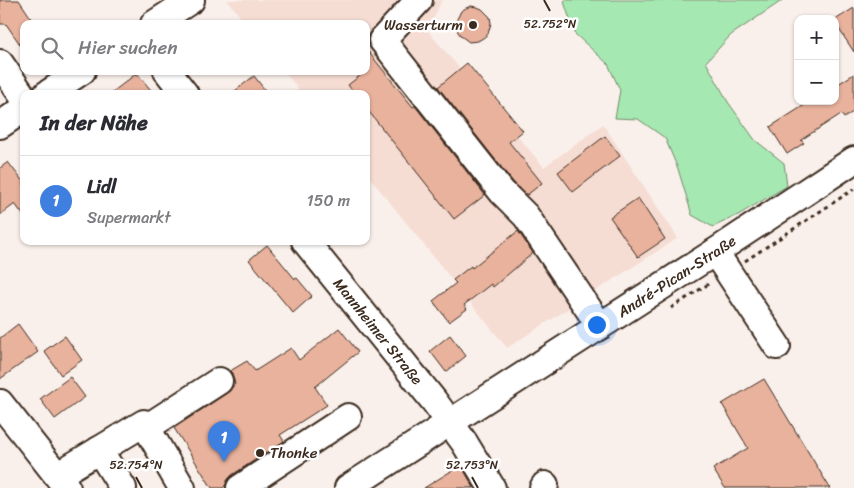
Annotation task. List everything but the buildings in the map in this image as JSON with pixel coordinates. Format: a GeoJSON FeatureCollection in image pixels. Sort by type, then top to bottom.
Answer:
{"type":"FeatureCollection","features":[{"type":"Feature","properties":{"kind":"street"},"geometry":{"type":"LineString","coordinates":[[160,20],[191,0]]}},
{"type":"Feature","properties":{"kind":"street"},"geometry":{"type":"LineString","coordinates":[[419,0],[382,40],[502,192],[526,216],[600,326]]}},
{"type":"Feature","properties":{"kind":"street"},"geometry":{"type":"LineString","coordinates":[[0,63],[20,92]]}},
{"type":"Feature","properties":{"kind":"street"},"geometry":{"type":"LineString","coordinates":[[53,90],[76,75]]}},
{"type":"Feature","properties":{"kind":"street"},"geometry":{"type":"LineString","coordinates":[[170,75],[182,90]]}},
{"type":"Feature","properties":{"kind":"street"},"geometry":{"type":"LineString","coordinates":[[0,125],[20,112]]}},
{"type":"Feature","properties":{"kind":"street","name":"André-Pican-Straße"},"geometry":{"type":"LineString","coordinates":[[348,488],[853,163]]}},
{"type":"Feature","properties":{"kind":"street","name":"Mannheimer Straße"},"geometry":{"type":"LineString","coordinates":[[307,245],[450,422],[492,488]]}},
{"type":"Feature","properties":{"kind":"street"},"geometry":{"type":"LineString","coordinates":[[715,252],[777,346]]}},
{"type":"Feature","properties":{"kind":"street"},"geometry":{"type":"LineString","coordinates":[[146,428],[219,381]]}},
{"type":"Feature","properties":{"kind":"street"},"geometry":{"type":"LineString","coordinates":[[0,403],[62,482],[99,450],[144,424],[182,488]]}},
{"type":"Feature","properties":{"kind":"street"},"geometry":{"type":"LineString","coordinates":[[256,484],[348,417]]}},
{"type":"Feature","properties":{"kind":"street"},"geometry":{"type":"LineString","coordinates":[[99,450],[123,488]]}},
{"type":"Feature","properties":{"kind":"path"},"geometry":{"type":"LineString","coordinates":[[738,265],[854,189]]}},
{"type":"Feature","properties":{"kind":"shaded area"},"geometry":{"type":"Polygon","coordinates":[[[227,0],[442,0],[428,31],[544,167],[603,124],[678,238],[507,348],[370,178],[370,90],[299,90],[287,75],[370,75],[370,20],[243,20],[227,0]]]}},
{"type":"Feature","properties":{"kind":"green space"},"geometry":{"type":"Polygon","coordinates":[[[565,0],[783,0],[731,35],[706,62],[728,102],[755,140],[784,163],[787,186],[738,215],[713,227],[692,215],[678,169],[665,138],[638,119],[615,118],[620,90],[608,64],[575,34],[564,2],[565,0]]]}},
{"type":"Feature","properties":{"kind":"place","name":"Wasserturm"},"geometry":{"type":"Point","coordinates":[473,25]}},
{"type":"Feature","properties":{"kind":"place","name":"Thonke"},"geometry":{"type":"Point","coordinates":[260,453]}},
{"type":"Feature","properties":{"kind":"place","name":"Lidl"},"geometry":{"type":"Point","coordinates":[224,462]}}]}
